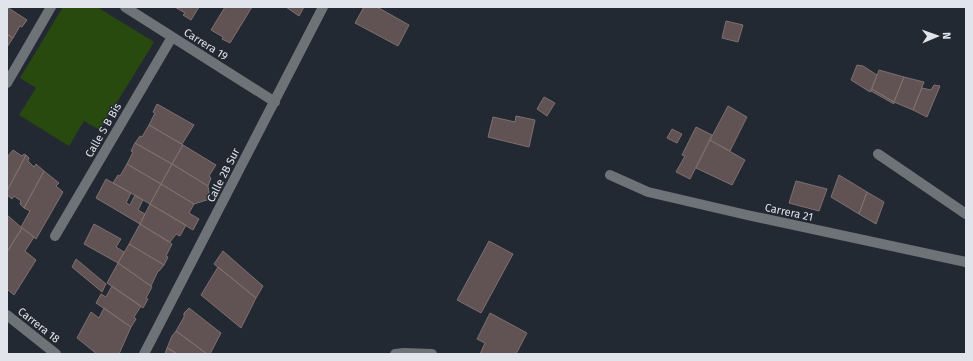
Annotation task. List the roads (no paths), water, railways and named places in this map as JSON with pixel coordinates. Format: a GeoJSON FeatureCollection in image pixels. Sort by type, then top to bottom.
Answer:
{"type":"FeatureCollection","features":[{"type":"Feature","properties":{"kind":"street"},"geometry":{"type":"LineString","coordinates":[[7,83],[51,7]]}},
{"type":"Feature","properties":{"kind":"street","name":"Carrera 19"},"geometry":{"type":"LineString","coordinates":[[125,7],[275,102]]}},
{"type":"Feature","properties":{"kind":"street","name":"Calle 2B Sur"},"geometry":{"type":"LineString","coordinates":[[144,354],[323,7]]}},
{"type":"Feature","properties":{"kind":"street","name":"Calle S B Bis"},"geometry":{"type":"LineString","coordinates":[[55,236],[172,37]]}},
{"type":"Feature","properties":{"kind":"street"},"geometry":{"type":"LineString","coordinates":[[878,154],[966,214]]}},
{"type":"Feature","properties":{"kind":"street","name":"Carrera 21"},"geometry":{"type":"LineString","coordinates":[[610,175],[648,192],[966,262]]}},
{"type":"Feature","properties":{"kind":"street","name":"Carrera 18"},"geometry":{"type":"LineString","coordinates":[[7,315],[56,354]]}},
{"type":"Feature","properties":{"kind":"street"},"geometry":{"type":"LineString","coordinates":[[395,354],[432,354]]}}]}
